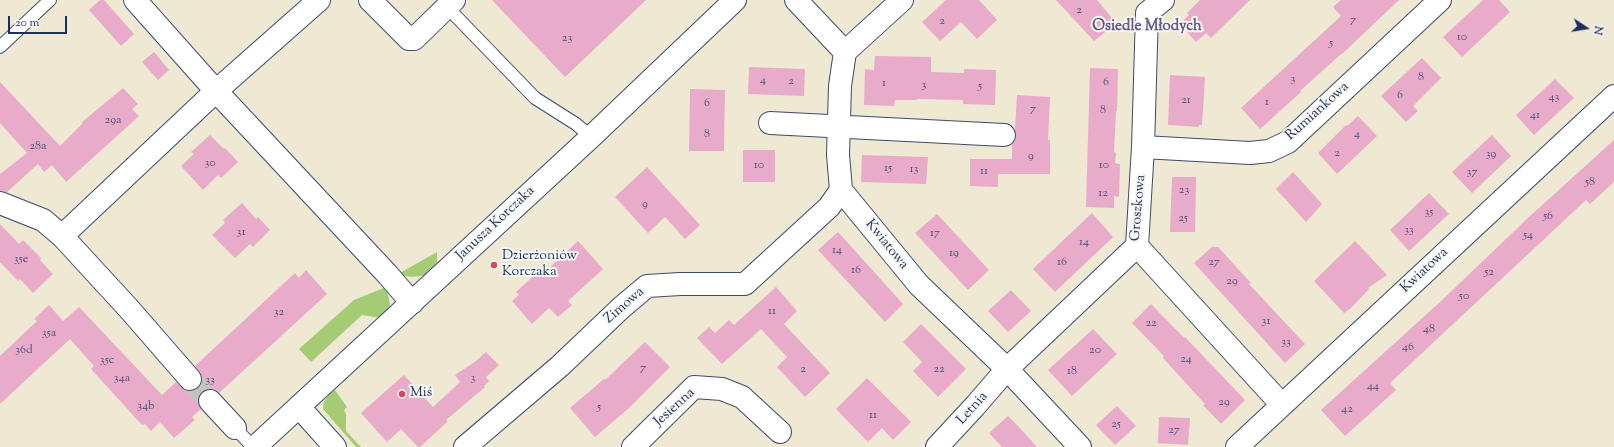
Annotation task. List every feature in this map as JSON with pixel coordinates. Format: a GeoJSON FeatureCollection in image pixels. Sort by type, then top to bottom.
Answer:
{"type":"FeatureCollection","features":[{"type":"Feature","properties":{"kind":"street"},"geometry":{"type":"LineString","coordinates":[[135,0],[216,91],[388,275],[412,303]]}},
{"type":"Feature","properties":{"kind":"street"},"geometry":{"type":"LineString","coordinates":[[62,236],[216,91],[318,0]]}},
{"type":"Feature","properties":{"kind":"street"},"geometry":{"type":"LineString","coordinates":[[370,0],[409,39],[414,39],[450,3]]}},
{"type":"Feature","properties":{"kind":"street","name":"Janusza Korczaka"},"geometry":{"type":"LineString","coordinates":[[254,447],[591,137],[736,0]]}},
{"type":"Feature","properties":{"kind":"street"},"geometry":{"type":"LineString","coordinates":[[796,0],[845,52]]}},
{"type":"Feature","properties":{"kind":"street"},"geometry":{"type":"LineString","coordinates":[[841,190],[838,155],[840,86],[845,52],[902,0]]}},
{"type":"Feature","properties":{"kind":"street","name":"Rumiankowa"},"geometry":{"type":"LineString","coordinates":[[1144,147],[1250,153],[1270,151],[1288,142],[1440,0]]}},
{"type":"Feature","properties":{"kind":"street","name":"Groszkowa"},"geometry":{"type":"LineString","coordinates":[[1007,369],[1137,246],[1144,147],[1148,4]]}},
{"type":"Feature","properties":{"kind":"street","name":"Kwiatowa"},"geometry":{"type":"LineString","coordinates":[[1237,447],[1614,96]]}},
{"type":"Feature","properties":{"kind":"street"},"geometry":{"type":"LineString","coordinates":[[770,122],[1004,135]]}},
{"type":"Feature","properties":{"kind":"street","name":"Kwiatowa"},"geometry":{"type":"LineString","coordinates":[[841,190],[918,285],[1007,369],[1080,447]]}},
{"type":"Feature","properties":{"kind":"street","name":"Zimowa"},"geometry":{"type":"LineString","coordinates":[[465,447],[560,366],[622,307],[647,286],[680,284],[745,284],[828,207],[841,190]]}},
{"type":"Feature","properties":{"kind":"street"},"geometry":{"type":"LineString","coordinates":[[0,203],[43,220],[62,236],[130,310],[190,379]]}},
{"type":"Feature","properties":{"kind":"street"},"geometry":{"type":"LineString","coordinates":[[1137,246],[1282,405]]}},
{"type":"Feature","properties":{"kind":"street","name":"Letnia"},"geometry":{"type":"LineString","coordinates":[[937,447],[976,406],[1007,369]]}},
{"type":"Feature","properties":{"kind":"street","name":"Jesienna"},"geometry":{"type":"LineString","coordinates":[[633,447],[694,387],[722,389],[742,397],[780,432]]}},
{"type":"Feature","properties":{"kind":"street"},"geometry":{"type":"LineString","coordinates":[[210,401],[235,428]]}},
{"type":"Feature","properties":{"kind":"street"},"geometry":{"type":"LineString","coordinates":[[299,407],[335,447]]}},
{"type":"Feature","properties":{"kind":"lane"},"geometry":{"type":"LineString","coordinates":[[0,47],[50,0]]}},
{"type":"Feature","properties":{"kind":"lane"},"geometry":{"type":"LineString","coordinates":[[450,3],[535,98],[576,124],[591,137]]}},
{"type":"Feature","properties":{"kind":"lane"},"geometry":{"type":"LineString","coordinates":[[235,428],[254,447]]}},
{"type":"Feature","properties":{"kind":"green space"},"geometry":{"type":"Polygon","coordinates":[[[437,252],[437,262],[427,275],[411,277],[398,274],[437,252]]]}},
{"type":"Feature","properties":{"kind":"green space"},"geometry":{"type":"Polygon","coordinates":[[[386,287],[390,304],[389,309],[381,318],[362,315],[311,362],[299,349],[354,300],[386,287]]]}},
{"type":"Feature","properties":{"kind":"green space"},"geometry":{"type":"Polygon","coordinates":[[[335,390],[347,407],[344,410],[346,414],[346,431],[361,447],[356,447],[323,409],[324,402],[327,397],[335,390]]]}},
{"type":"Feature","properties":{"kind":"building"},"geometry":{"type":"Polygon","coordinates":[[[100,0],[104,0],[134,34],[121,46],[89,10],[100,0]]]}},
{"type":"Feature","properties":{"kind":"building"},"geometry":{"type":"Polygon","coordinates":[[[492,0],[646,0],[565,77],[492,0]]]}},
{"type":"Feature","properties":{"kind":"building"},"geometry":{"type":"Polygon","coordinates":[[[946,0],[979,0],[997,20],[977,39],[961,22],[940,41],[922,22],[946,0]]]}},
{"type":"Feature","properties":{"kind":"building"},"geometry":{"type":"Polygon","coordinates":[[[1056,0],[1097,0],[1116,23],[1094,41],[1056,0]]]}},
{"type":"Feature","properties":{"kind":"building"},"geometry":{"type":"Polygon","coordinates":[[[1200,0],[1250,0],[1211,38],[1206,33],[1196,42],[1180,24],[1189,15],[1187,13],[1200,0]]]}},
{"type":"Feature","properties":{"kind":"building"},"geometry":{"type":"Polygon","coordinates":[[[1341,0],[1399,0],[1260,129],[1241,108],[1341,16],[1333,7],[1341,0]]]}},
{"type":"Feature","properties":{"kind":"building"},"geometry":{"type":"Polygon","coordinates":[[[1483,0],[1499,0],[1510,12],[1462,57],[1443,37],[1483,0]]]}},
{"type":"Feature","properties":{"kind":"building"},"geometry":{"type":"Polygon","coordinates":[[[154,52],[169,70],[158,80],[142,62],[154,52]]]}},
{"type":"Feature","properties":{"kind":"building"},"geometry":{"type":"Polygon","coordinates":[[[875,56],[931,57],[931,72],[964,73],[964,69],[996,70],[995,105],[963,104],[963,100],[917,99],[895,100],[894,106],[864,105],[865,69],[874,70],[875,56]]]}},
{"type":"Feature","properties":{"kind":"building"},"geometry":{"type":"Polygon","coordinates":[[[1422,58],[1441,78],[1413,106],[1418,111],[1406,122],[1381,96],[1422,58]]]}},
{"type":"Feature","properties":{"kind":"building"},"geometry":{"type":"Polygon","coordinates":[[[749,67],[805,69],[804,96],[748,94],[749,67]]]}},
{"type":"Feature","properties":{"kind":"building"},"geometry":{"type":"Polygon","coordinates":[[[1090,68],[1118,69],[1114,152],[1116,153],[1115,163],[1120,164],[1119,197],[1114,196],[1114,208],[1086,207],[1090,68]]]}},
{"type":"Feature","properties":{"kind":"building"},"geometry":{"type":"Polygon","coordinates":[[[1170,75],[1205,77],[1202,125],[1199,125],[1199,127],[1168,125],[1170,75]]]}},
{"type":"Feature","properties":{"kind":"building"},"geometry":{"type":"Polygon","coordinates":[[[1555,79],[1574,98],[1534,135],[1516,115],[1555,79]]]}},
{"type":"Feature","properties":{"kind":"building"},"geometry":{"type":"Polygon","coordinates":[[[0,82],[60,146],[83,123],[82,122],[123,88],[138,104],[132,109],[139,116],[66,182],[52,165],[44,172],[38,164],[7,192],[0,191],[0,174],[27,153],[0,123],[0,82]]]}},
{"type":"Feature","properties":{"kind":"building"},"geometry":{"type":"Polygon","coordinates":[[[690,89],[725,90],[724,151],[689,151],[690,89]]]}},
{"type":"Feature","properties":{"kind":"building"},"geometry":{"type":"Polygon","coordinates":[[[1017,95],[1050,97],[1048,140],[1050,140],[1050,174],[998,174],[998,187],[970,186],[970,159],[1012,159],[1012,144],[1016,136],[1017,95]]]}},
{"type":"Feature","properties":{"kind":"building"},"geometry":{"type":"Polygon","coordinates":[[[1358,116],[1377,136],[1337,174],[1318,153],[1346,125],[1347,126],[1358,116]]]}},
{"type":"Feature","properties":{"kind":"building"},"geometry":{"type":"Polygon","coordinates":[[[210,135],[238,162],[221,178],[218,175],[203,190],[181,166],[194,154],[191,152],[210,135]]]}},
{"type":"Feature","properties":{"kind":"building"},"geometry":{"type":"Polygon","coordinates":[[[1492,135],[1511,156],[1472,193],[1452,172],[1492,135]]]}},
{"type":"Feature","properties":{"kind":"building"},"geometry":{"type":"Polygon","coordinates":[[[1614,140],[1614,182],[1590,204],[1586,200],[1390,383],[1396,390],[1345,436],[1321,410],[1440,302],[1529,217],[1614,140]]]}},
{"type":"Feature","properties":{"kind":"building"},"geometry":{"type":"Polygon","coordinates":[[[743,150],[775,150],[775,182],[743,182],[743,150]]]}},
{"type":"Feature","properties":{"kind":"building"},"geometry":{"type":"Polygon","coordinates":[[[862,155],[928,157],[926,184],[861,182],[862,155]]]}},
{"type":"Feature","properties":{"kind":"building"},"geometry":{"type":"Polygon","coordinates":[[[647,167],[700,225],[685,239],[665,217],[648,233],[615,197],[647,167]]]}},
{"type":"Feature","properties":{"kind":"building"},"geometry":{"type":"Polygon","coordinates":[[[1293,172],[1322,204],[1306,222],[1276,189],[1293,172]]]}},
{"type":"Feature","properties":{"kind":"building"},"geometry":{"type":"Polygon","coordinates":[[[1172,177],[1196,177],[1195,232],[1170,232],[1172,177]]]}},
{"type":"Feature","properties":{"kind":"building"},"geometry":{"type":"Polygon","coordinates":[[[1429,193],[1449,214],[1409,251],[1390,230],[1429,193]]]}},
{"type":"Feature","properties":{"kind":"building"},"geometry":{"type":"Polygon","coordinates":[[[242,203],[256,219],[258,217],[270,230],[253,247],[250,244],[235,258],[212,235],[225,223],[223,220],[242,203]]]}},
{"type":"Feature","properties":{"kind":"building"},"geometry":{"type":"Polygon","coordinates":[[[1092,213],[1113,237],[1055,292],[1033,269],[1092,213]]]}},
{"type":"Feature","properties":{"kind":"building"},"geometry":{"type":"Polygon","coordinates":[[[937,214],[989,270],[968,290],[915,233],[937,214]]]}},
{"type":"Feature","properties":{"kind":"building"},"geometry":{"type":"Polygon","coordinates":[[[0,224],[19,244],[23,240],[41,258],[40,260],[53,274],[33,293],[20,279],[18,281],[0,262],[0,224]]]}},
{"type":"Feature","properties":{"kind":"building"},"geometry":{"type":"Polygon","coordinates":[[[838,232],[903,304],[885,322],[818,250],[838,232]]]}},
{"type":"Feature","properties":{"kind":"building"},"geometry":{"type":"Polygon","coordinates":[[[578,241],[603,269],[568,301],[572,305],[558,317],[549,308],[532,324],[512,301],[519,295],[516,292],[540,270],[543,274],[578,241]]]}},
{"type":"Feature","properties":{"kind":"building"},"geometry":{"type":"Polygon","coordinates":[[[1355,241],[1387,275],[1368,288],[1369,289],[1351,308],[1344,313],[1314,281],[1355,241]]]}},
{"type":"Feature","properties":{"kind":"building"},"geometry":{"type":"Polygon","coordinates":[[[1212,247],[1218,247],[1251,283],[1249,284],[1305,344],[1285,363],[1194,263],[1212,247]]]}},
{"type":"Feature","properties":{"kind":"building"},"geometry":{"type":"Polygon","coordinates":[[[306,270],[327,294],[219,393],[214,389],[208,389],[201,392],[198,398],[198,403],[201,409],[192,417],[195,420],[174,438],[160,422],[151,431],[145,424],[142,425],[91,369],[94,366],[70,339],[0,404],[0,356],[37,321],[34,319],[49,305],[63,321],[79,307],[162,395],[176,382],[186,391],[193,391],[198,389],[202,383],[202,377],[195,366],[295,273],[299,278],[306,270]]]}},
{"type":"Feature","properties":{"kind":"building"},"geometry":{"type":"Polygon","coordinates":[[[776,287],[797,311],[784,324],[830,373],[805,397],[777,367],[787,357],[761,329],[722,364],[697,338],[709,327],[715,333],[729,320],[734,325],[776,287]]]}},
{"type":"Feature","properties":{"kind":"building"},"geometry":{"type":"Polygon","coordinates":[[[1011,290],[1031,311],[1008,332],[988,311],[1011,290]]]}},
{"type":"Feature","properties":{"kind":"building"},"geometry":{"type":"Polygon","coordinates":[[[1151,304],[1184,338],[1185,337],[1245,400],[1221,424],[1163,358],[1164,356],[1132,323],[1151,304]]]}},
{"type":"Feature","properties":{"kind":"building"},"geometry":{"type":"Polygon","coordinates":[[[921,324],[966,369],[938,397],[913,371],[922,362],[903,342],[921,324]]]}},
{"type":"Feature","properties":{"kind":"building"},"geometry":{"type":"Polygon","coordinates":[[[1093,329],[1117,354],[1072,396],[1048,370],[1093,329]]]}},
{"type":"Feature","properties":{"kind":"building"},"geometry":{"type":"Polygon","coordinates":[[[645,342],[670,367],[629,408],[595,437],[570,408],[604,379],[605,380],[645,342]]]}},
{"type":"Feature","properties":{"kind":"building","name":"Miś"},"geometry":{"type":"Polygon","coordinates":[[[486,352],[499,365],[486,377],[489,381],[484,386],[485,387],[446,420],[447,422],[420,447],[418,447],[401,429],[387,442],[361,413],[404,375],[433,407],[460,382],[455,375],[476,361],[486,352]]]}},
{"type":"Feature","properties":{"kind":"building"},"geometry":{"type":"Polygon","coordinates":[[[867,378],[911,422],[893,440],[882,428],[868,442],[836,409],[867,378]]]}},
{"type":"Feature","properties":{"kind":"building"},"geometry":{"type":"Polygon","coordinates":[[[1117,406],[1136,426],[1115,445],[1096,425],[1117,406]]]}},
{"type":"Feature","properties":{"kind":"building"},"geometry":{"type":"Polygon","coordinates":[[[1008,416],[1037,447],[1002,447],[989,433],[1008,416]]]}},
{"type":"Feature","properties":{"kind":"building"},"geometry":{"type":"Polygon","coordinates":[[[1159,417],[1190,418],[1188,445],[1158,443],[1159,417]]]}},
{"type":"Feature","properties":{"kind":"tunnel"},"geometry":{"type":"LineString","coordinates":[[190,379],[210,401]]}},
{"type":"Feature","properties":{"kind":"place","name":"Dzierżoniów Korczaka"},"geometry":{"type":"Point","coordinates":[494,265]}},
{"type":"Feature","properties":{"kind":"place","name":"Miś"},"geometry":{"type":"Point","coordinates":[402,394]}},
{"type":"Feature","properties":{"kind":"district","name":"Osiedle Młodych"},"geometry":{"type":"Point","coordinates":[1147,27]}}]}
